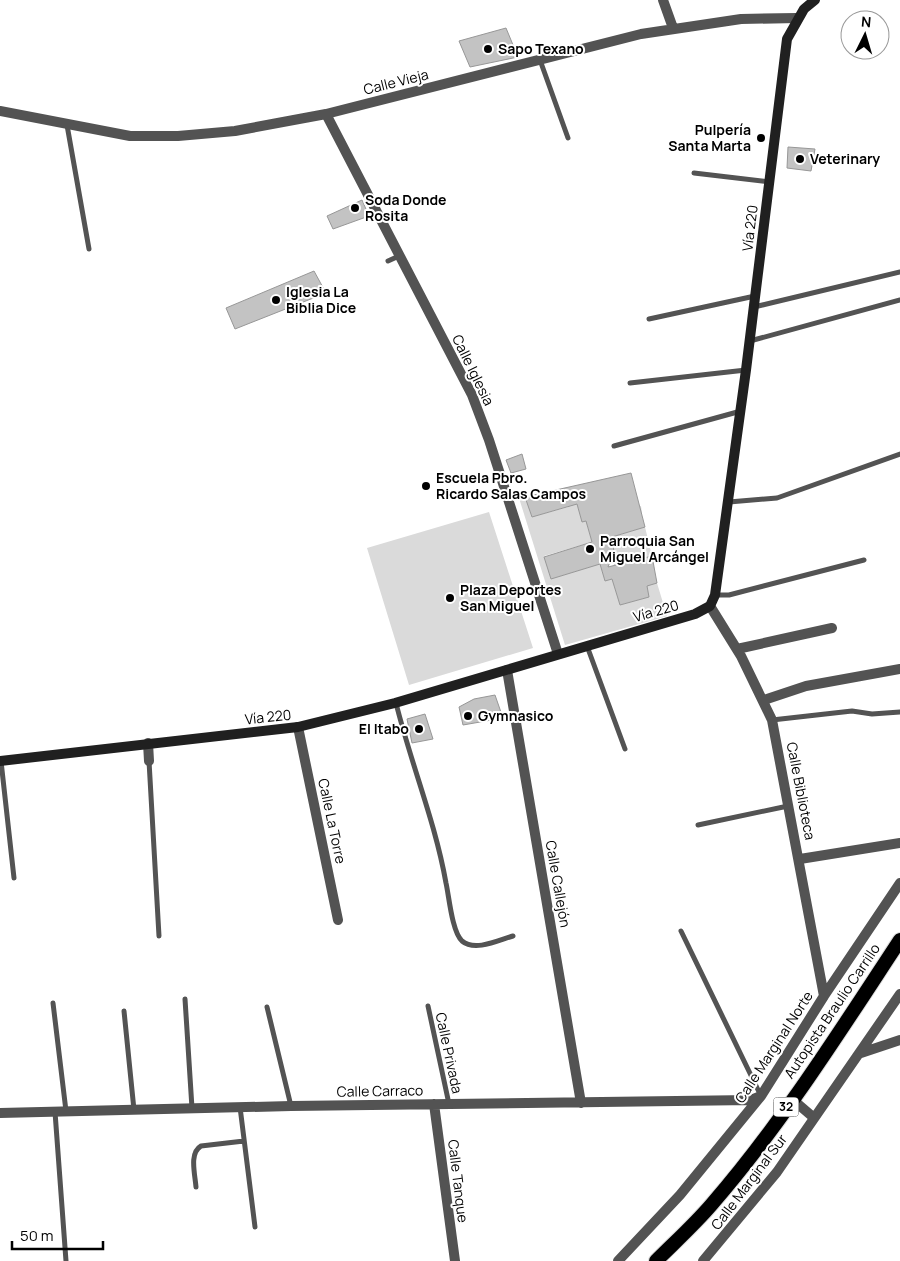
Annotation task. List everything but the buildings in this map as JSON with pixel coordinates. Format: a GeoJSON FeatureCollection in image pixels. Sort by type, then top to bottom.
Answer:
{"type":"FeatureCollection","features":[{"type":"Feature","properties":{"kind":"highway","name":"Autopista Braulio Carrillo"},"geometry":{"type":"LineString","coordinates":[[656,1261],[712,1204],[792,1099],[900,940]]}},
{"type":"Feature","properties":{"kind":"main road","name":"Vía 220"},"geometry":{"type":"LineString","coordinates":[[0,761],[298,727],[396,703],[695,614],[710,606],[715,595],[729,502],[787,39],[797,18],[815,0]]}},
{"type":"Feature","properties":{"kind":"street"},"geometry":{"type":"LineString","coordinates":[[663,0],[673,28]]}},
{"type":"Feature","properties":{"kind":"street","name":"Calle Vieja"},"geometry":{"type":"LineString","coordinates":[[0,111],[130,136],[178,136],[235,132],[326,114],[540,59],[673,28],[754,18],[797,18]]}},
{"type":"Feature","properties":{"kind":"street","name":"Calle Iglesia"},"geometry":{"type":"LineString","coordinates":[[326,114],[472,395],[489,440],[558,654]]}},
{"type":"Feature","properties":{"kind":"street","name":"Calle Biblioteca"},"geometry":{"type":"LineString","coordinates":[[710,606],[737,649],[764,700],[772,720],[800,859],[824,996]]}},
{"type":"Feature","properties":{"kind":"street"},"geometry":{"type":"LineString","coordinates":[[737,649],[832,628]]}},
{"type":"Feature","properties":{"kind":"street"},"geometry":{"type":"LineString","coordinates":[[764,700],[806,686],[900,669]]}},
{"type":"Feature","properties":{"kind":"street","name":"Calle Callejón"},"geometry":{"type":"LineString","coordinates":[[507,670],[581,1103]]}},
{"type":"Feature","properties":{"kind":"street","name":"Calle La Torre"},"geometry":{"type":"LineString","coordinates":[[298,727],[338,920]]}},
{"type":"Feature","properties":{"kind":"street"},"geometry":{"type":"LineString","coordinates":[[148,743],[149,761]]}},
{"type":"Feature","properties":{"kind":"street"},"geometry":{"type":"LineString","coordinates":[[800,859],[900,843]]}},
{"type":"Feature","properties":{"kind":"street","name":"Calle Marginal Norte"},"geometry":{"type":"LineString","coordinates":[[618,1261],[680,1195],[760,1096],[900,883]]}},
{"type":"Feature","properties":{"kind":"street","name":"Calle Marginal Sur"},"geometry":{"type":"LineString","coordinates":[[703,1261],[777,1172],[813,1117],[861,1053],[900,994]]}},
{"type":"Feature","properties":{"kind":"street"},"geometry":{"type":"LineString","coordinates":[[861,1053],[900,1040]]}},
{"type":"Feature","properties":{"kind":"street","name":"Calle Carraco"},"geometry":{"type":"LineString","coordinates":[[0,1113],[291,1106],[750,1100],[760,1096]]}},
{"type":"Feature","properties":{"kind":"street"},"geometry":{"type":"LineString","coordinates":[[792,1099],[813,1117]]}},
{"type":"Feature","properties":{"kind":"street","name":"Calle Tanque"},"geometry":{"type":"LineString","coordinates":[[434,1104],[455,1261]]}},
{"type":"Feature","properties":{"kind":"lane"},"geometry":{"type":"LineString","coordinates":[[540,59],[568,138]]}},
{"type":"Feature","properties":{"kind":"lane"},"geometry":{"type":"LineString","coordinates":[[67,125],[89,249]]}},
{"type":"Feature","properties":{"kind":"lane"},"geometry":{"type":"LineString","coordinates":[[694,173],[770,182]]}},
{"type":"Feature","properties":{"kind":"lane"},"geometry":{"type":"LineString","coordinates":[[388,261],[400,256]]}},
{"type":"Feature","properties":{"kind":"lane"},"geometry":{"type":"LineString","coordinates":[[649,319],[755,302],[900,272]]}},
{"type":"Feature","properties":{"kind":"lane"},"geometry":{"type":"LineString","coordinates":[[750,341],[900,300]]}},
{"type":"Feature","properties":{"kind":"lane"},"geometry":{"type":"LineString","coordinates":[[630,383],[746,370]]}},
{"type":"Feature","properties":{"kind":"lane"},"geometry":{"type":"LineString","coordinates":[[614,446],[741,411]]}},
{"type":"Feature","properties":{"kind":"lane"},"geometry":{"type":"LineString","coordinates":[[729,502],[777,498],[900,454]]}},
{"type":"Feature","properties":{"kind":"lane"},"geometry":{"type":"LineString","coordinates":[[715,595],[729,595],[864,560]]}},
{"type":"Feature","properties":{"kind":"lane"},"geometry":{"type":"LineString","coordinates":[[587,646],[625,749]]}},
{"type":"Feature","properties":{"kind":"lane"},"geometry":{"type":"LineString","coordinates":[[396,703],[440,847],[453,921],[460,939],[466,944],[479,945],[513,936]]}},
{"type":"Feature","properties":{"kind":"lane"},"geometry":{"type":"LineString","coordinates":[[772,720],[852,711],[872,714],[900,712]]}},
{"type":"Feature","properties":{"kind":"lane"},"geometry":{"type":"LineString","coordinates":[[0,761],[14,878]]}},
{"type":"Feature","properties":{"kind":"lane"},"geometry":{"type":"LineString","coordinates":[[149,761],[159,936]]}},
{"type":"Feature","properties":{"kind":"lane"},"geometry":{"type":"LineString","coordinates":[[698,825],[789,806]]}},
{"type":"Feature","properties":{"kind":"lane"},"geometry":{"type":"LineString","coordinates":[[681,931],[760,1096]]}},
{"type":"Feature","properties":{"kind":"lane"},"geometry":{"type":"LineString","coordinates":[[185,998],[192,1108]]}},
{"type":"Feature","properties":{"kind":"lane"},"geometry":{"type":"LineString","coordinates":[[53,1003],[60,1111],[66,1261]]}},
{"type":"Feature","properties":{"kind":"lane","name":"Calle Privada"},"geometry":{"type":"LineString","coordinates":[[428,1006],[449,1104]]}},
{"type":"Feature","properties":{"kind":"lane"},"geometry":{"type":"LineString","coordinates":[[268,1007],[291,1106]]}},
{"type":"Feature","properties":{"kind":"lane"},"geometry":{"type":"LineString","coordinates":[[124,1011],[134,1110]]}},
{"type":"Feature","properties":{"kind":"lane"},"geometry":{"type":"LineString","coordinates":[[240,1107],[255,1228]]}},
{"type":"Feature","properties":{"kind":"lane"},"geometry":{"type":"LineString","coordinates":[[196,1186],[194,1155],[196,1149],[201,1146],[244,1141]]}},
{"type":"Feature","properties":{"kind":"shaded area"},"geometry":{"type":"Polygon","coordinates":[[[571,487],[583,522],[641,506],[642,514],[602,526],[587,525],[592,542],[544,556],[551,579],[600,564],[605,581],[612,579],[620,605],[649,597],[647,586],[657,583],[667,616],[565,645],[519,498],[525,497],[532,517],[568,507],[563,488],[571,487]]]}},
{"type":"Feature","properties":{"kind":"shaded area","name":"Plaza Deportes San Miguel"},"geometry":{"type":"Polygon","coordinates":[[[489,512],[533,648],[409,685],[367,548],[489,512]]]}},
{"type":"Feature","properties":{"kind":"shaded area"},"geometry":{"type":"Polygon","coordinates":[[[645,527],[652,556],[616,572],[612,558],[614,552],[606,539],[645,527]]]}},
{"type":"Feature","properties":{"kind":"place","name":"Sapo Texano"},"geometry":{"type":"Point","coordinates":[488,49]}},
{"type":"Feature","properties":{"kind":"place","name":"Pulpería Santa Marta"},"geometry":{"type":"Point","coordinates":[761,138]}},
{"type":"Feature","properties":{"kind":"place","name":"Veterinary"},"geometry":{"type":"Point","coordinates":[800,159]}},
{"type":"Feature","properties":{"kind":"place","name":"Soda Donde Rosita"},"geometry":{"type":"Point","coordinates":[355,208]}},
{"type":"Feature","properties":{"kind":"place","name":"Iglesia La Biblia Dice"},"geometry":{"type":"Point","coordinates":[276,300]}},
{"type":"Feature","properties":{"kind":"place","name":"Escuela Pbro. Ricardo Salas Campos"},"geometry":{"type":"Point","coordinates":[426,486]}},
{"type":"Feature","properties":{"kind":"place","name":"Parroquia San Miguel Arcángel"},"geometry":{"type":"Point","coordinates":[590,549]}},
{"type":"Feature","properties":{"kind":"place","name":"Plaza Deportes San Miguel"},"geometry":{"type":"Point","coordinates":[450,598]}},
{"type":"Feature","properties":{"kind":"place","name":"Gymnasico"},"geometry":{"type":"Point","coordinates":[468,716]}},
{"type":"Feature","properties":{"kind":"place","name":"El Itabo"},"geometry":{"type":"Point","coordinates":[419,729]}}]}
